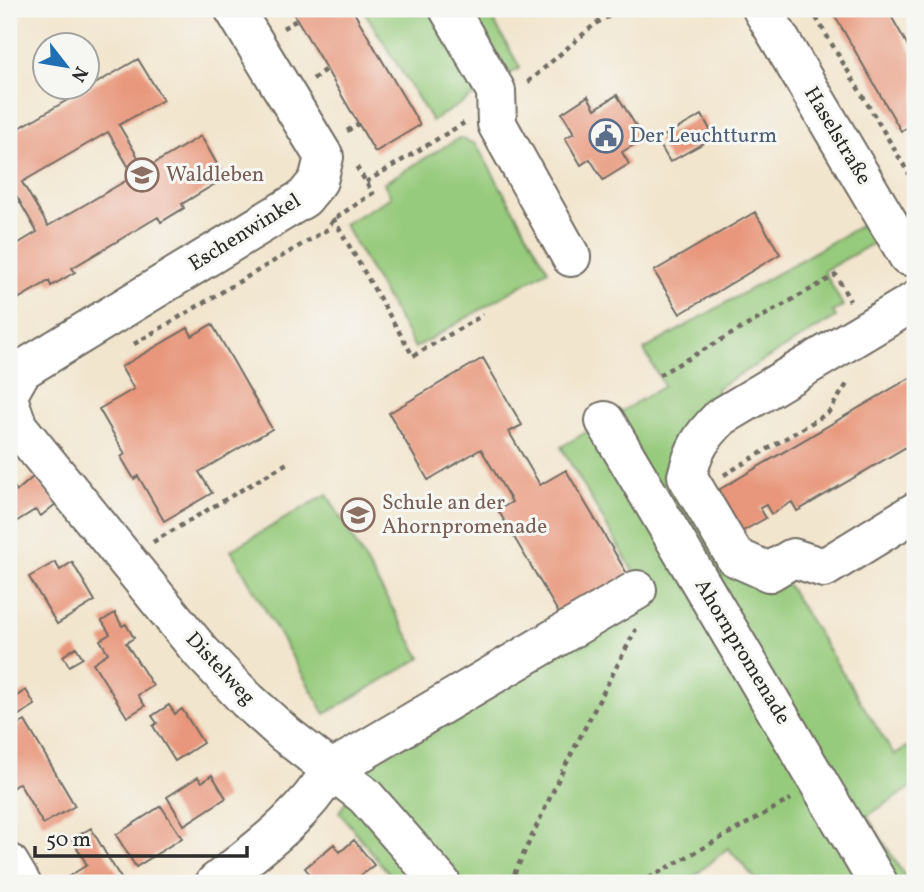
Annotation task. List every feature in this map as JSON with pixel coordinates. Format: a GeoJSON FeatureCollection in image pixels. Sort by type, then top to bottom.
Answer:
{"type":"FeatureCollection","features":[{"type":"Feature","properties":{"kind":"street","name":"Eschenwinkel"},"geometry":{"type":"LineString","coordinates":[[12,407],[22,370],[304,198],[318,181],[324,157],[234,9]]}},
{"type":"Feature","properties":{"kind":"street"},"geometry":{"type":"LineString","coordinates":[[449,9],[496,91],[497,124],[571,257]]}},
{"type":"Feature","properties":{"kind":"street","name":"Haselstraße"},"geometry":{"type":"LineString","coordinates":[[762,9],[908,256],[915,252]]}},
{"type":"Feature","properties":{"kind":"street"},"geometry":{"type":"LineString","coordinates":[[915,301],[721,417],[704,433],[692,453],[687,476],[735,557],[769,572],[793,558],[824,568],[915,512]]}},
{"type":"Feature","properties":{"kind":"street","name":"Distelweg"},"geometry":{"type":"LineString","coordinates":[[12,407],[125,558],[201,652],[247,700],[285,734],[365,796],[441,883]]}},
{"type":"Feature","properties":{"kind":"street","name":"Ahornpromenade"},"geometry":{"type":"LineString","coordinates":[[605,421],[878,883]]}},
{"type":"Feature","properties":{"kind":"street"},"geometry":{"type":"LineString","coordinates":[[215,883],[292,821],[316,795],[331,771],[638,606]]}},
{"type":"Feature","properties":{"kind":"street"},"geometry":{"type":"LineString","coordinates":[[9,863],[21,883]]}},
{"type":"Feature","properties":{"kind":"path"},"geometry":{"type":"LineString","coordinates":[[811,9],[915,184]]}},
{"type":"Feature","properties":{"kind":"path"},"geometry":{"type":"LineString","coordinates":[[313,187],[413,356],[483,316]]}},
{"type":"Feature","properties":{"kind":"path"},"geometry":{"type":"LineString","coordinates":[[125,558],[289,462]]}},
{"type":"Feature","properties":{"kind":"path"},"geometry":{"type":"LineString","coordinates":[[510,883],[638,606]]}},
{"type":"Feature","properties":{"kind":"path"},"geometry":{"type":"LineString","coordinates":[[640,883],[794,797]]}},
{"type":"Feature","properties":{"kind":"green space"},"geometry":{"type":"Polygon","coordinates":[[[363,9],[487,9],[520,68],[432,121],[363,9]]]}},
{"type":"Feature","properties":{"kind":"green space"},"geometry":{"type":"Polygon","coordinates":[[[459,138],[476,144],[548,270],[415,348],[344,224],[391,197],[384,183],[459,138]]]}},
{"type":"Feature","properties":{"kind":"green space"},"geometry":{"type":"Polygon","coordinates":[[[870,220],[881,239],[824,271],[843,306],[833,312],[836,317],[717,388],[718,411],[675,474],[782,576],[894,755],[915,742],[915,785],[867,816],[909,883],[759,883],[728,848],[686,883],[396,883],[339,812],[376,758],[649,599],[561,447],[664,386],[644,350],[870,220]]]}},
{"type":"Feature","properties":{"kind":"green space"},"geometry":{"type":"Polygon","coordinates":[[[327,494],[421,658],[325,714],[231,550],[327,494]]]}},
{"type":"Feature","properties":{"kind":"building"},"geometry":{"type":"Polygon","coordinates":[[[291,9],[352,9],[420,125],[375,152],[291,9]]]}},
{"type":"Feature","properties":{"kind":"building"},"geometry":{"type":"Polygon","coordinates":[[[831,9],[887,9],[915,58],[915,123],[901,131],[831,9]]]}},
{"type":"Feature","properties":{"kind":"building","name":"Waldleben"},"geometry":{"type":"Polygon","coordinates":[[[138,59],[163,100],[119,125],[145,169],[201,136],[225,178],[182,204],[184,208],[161,222],[158,217],[72,268],[75,272],[51,286],[49,281],[9,304],[9,249],[37,232],[12,188],[9,190],[9,134],[64,102],[102,102],[102,80],[138,59]],[[108,132],[22,182],[48,226],[134,176],[108,132]]]}},
{"type":"Feature","properties":{"kind":"building","name":"Der Leuchtturm"},"geometry":{"type":"Polygon","coordinates":[[[617,95],[644,139],[622,152],[629,164],[603,180],[590,159],[581,165],[565,138],[574,133],[562,113],[588,96],[595,109],[617,95]]]}},
{"type":"Feature","properties":{"kind":"building"},"geometry":{"type":"Polygon","coordinates":[[[702,115],[714,137],[670,162],[657,140],[702,115]]]}},
{"type":"Feature","properties":{"kind":"building"},"geometry":{"type":"Polygon","coordinates":[[[755,212],[780,254],[680,314],[654,271],[755,212]]]}},
{"type":"Feature","properties":{"kind":"building"},"geometry":{"type":"Polygon","coordinates":[[[212,324],[272,429],[199,472],[212,493],[164,521],[138,476],[134,479],[121,457],[125,454],[99,409],[134,389],[121,367],[188,328],[192,336],[212,324]]]}},
{"type":"Feature","properties":{"kind":"building"},"geometry":{"type":"Polygon","coordinates":[[[483,358],[522,425],[509,432],[540,485],[566,470],[629,577],[561,617],[498,510],[512,502],[481,449],[428,480],[389,413],[483,358]]]}},
{"type":"Feature","properties":{"kind":"building"},"geometry":{"type":"Polygon","coordinates":[[[915,375],[915,459],[908,446],[797,511],[792,502],[771,514],[766,505],[760,508],[766,518],[734,536],[710,495],[915,375]]]}},
{"type":"Feature","properties":{"kind":"building"},"geometry":{"type":"Polygon","coordinates":[[[33,477],[57,503],[41,516],[35,510],[9,526],[9,484],[11,482],[17,491],[33,477]]]}},
{"type":"Feature","properties":{"kind":"building"},"geometry":{"type":"Polygon","coordinates":[[[55,562],[60,570],[72,562],[95,601],[57,624],[29,577],[55,562]]]}},
{"type":"Feature","properties":{"kind":"building"},"geometry":{"type":"Polygon","coordinates":[[[115,613],[122,626],[126,624],[134,638],[126,643],[153,686],[138,695],[145,706],[127,717],[93,663],[108,653],[100,640],[110,634],[102,621],[115,613]]]}},
{"type":"Feature","properties":{"kind":"building"},"geometry":{"type":"Polygon","coordinates":[[[76,647],[83,658],[69,666],[63,656],[76,647]]]}},
{"type":"Feature","properties":{"kind":"building"},"geometry":{"type":"Polygon","coordinates":[[[26,690],[35,705],[11,720],[9,701],[26,690]]]}},
{"type":"Feature","properties":{"kind":"building"},"geometry":{"type":"Polygon","coordinates":[[[169,705],[175,714],[182,709],[203,743],[175,761],[153,726],[157,723],[152,716],[169,705]]]}},
{"type":"Feature","properties":{"kind":"building"},"geometry":{"type":"Polygon","coordinates":[[[25,721],[75,806],[43,824],[19,783],[12,788],[9,782],[9,730],[25,721]]]}},
{"type":"Feature","properties":{"kind":"building"},"geometry":{"type":"Polygon","coordinates":[[[212,775],[226,798],[184,825],[167,797],[198,777],[202,782],[212,775]]]}},
{"type":"Feature","properties":{"kind":"building"},"geometry":{"type":"Polygon","coordinates":[[[161,806],[182,838],[136,867],[116,835],[161,806]]]}},
{"type":"Feature","properties":{"kind":"building"},"geometry":{"type":"Polygon","coordinates":[[[91,828],[124,883],[65,883],[63,880],[87,865],[72,839],[91,828]]]}},
{"type":"Feature","properties":{"kind":"building"},"geometry":{"type":"Polygon","coordinates":[[[354,840],[374,865],[351,883],[317,883],[305,868],[334,844],[340,852],[354,840]]]}},
{"type":"Feature","properties":{"kind":"place","name":"Der Leuchtturm"},"geometry":{"type":"Point","coordinates":[606,136]}},
{"type":"Feature","properties":{"kind":"place","name":"Waldleben"},"geometry":{"type":"Point","coordinates":[142,175]}},
{"type":"Feature","properties":{"kind":"place","name":"Schule an der Ahornpromenade"},"geometry":{"type":"Point","coordinates":[358,515]}}]}
